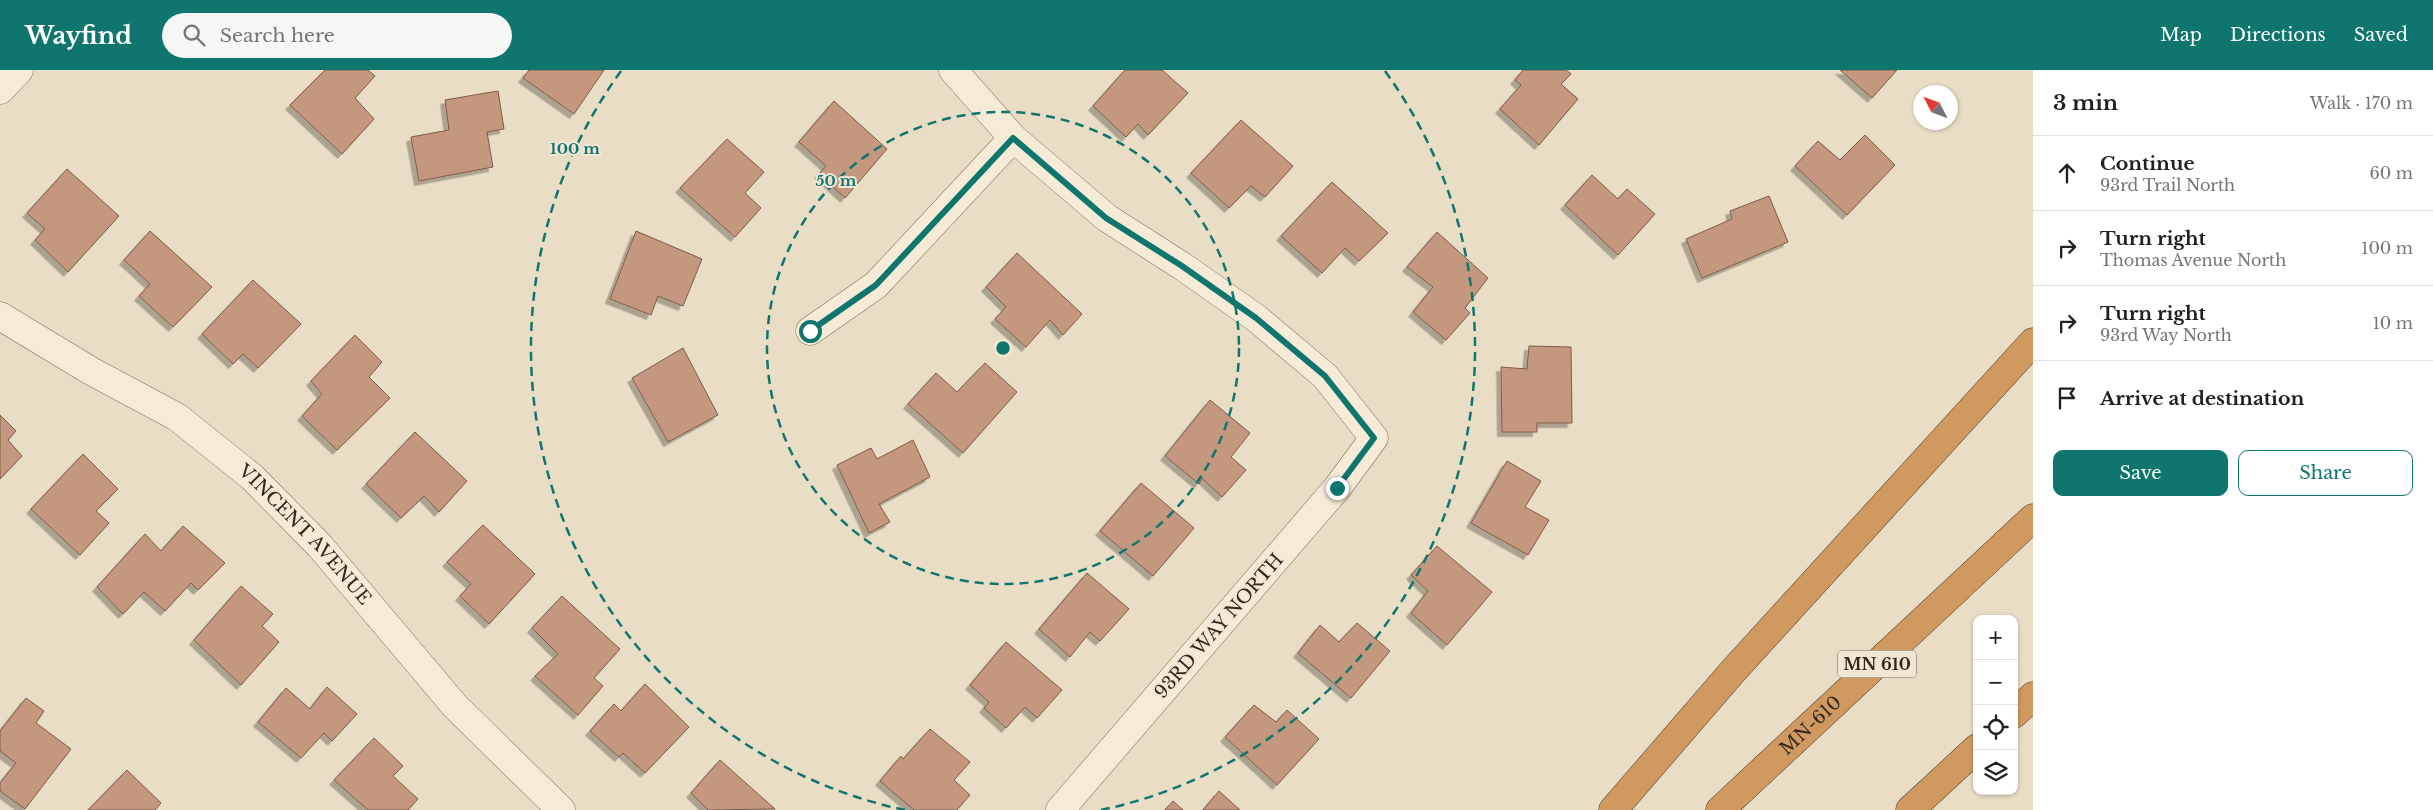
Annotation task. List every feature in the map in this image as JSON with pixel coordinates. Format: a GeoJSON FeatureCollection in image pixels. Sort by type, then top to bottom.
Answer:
{"type":"FeatureCollection","features":[{"type":"Feature","properties":{"kind":"highway"},"geometry":{"type":"LineString","coordinates":[[1613,810],[1734,670],[2033,342]]}},
{"type":"Feature","properties":{"kind":"highway","name":"MN-610"},"geometry":{"type":"LineString","coordinates":[[1720,810],[2033,518]]}},
{"type":"Feature","properties":{"kind":"highway"},"geometry":{"type":"LineString","coordinates":[[2018,710],[2033,696]]}},
{"type":"Feature","properties":{"kind":"highway"},"geometry":{"type":"LineString","coordinates":[[1910,810],[1975,750]]}},
{"type":"Feature","properties":{"kind":"street"},"geometry":{"type":"LineString","coordinates":[[0,90],[19,70]]}},
{"type":"Feature","properties":{"kind":"street"},"geometry":{"type":"LineString","coordinates":[[810,331],[876,285],[1013,138],[953,70]]}},
{"type":"Feature","properties":{"kind":"street","name":"93RD WAY NORTH"},"geometry":{"type":"LineString","coordinates":[[1013,138],[1106,218],[1182,266],[1256,318],[1325,376],[1374,438],[1337,488],[1060,810]]}},
{"type":"Feature","properties":{"kind":"street","name":"VINCENT AVENUE"},"geometry":{"type":"LineString","coordinates":[[0,316],[91,371],[177,417],[252,477],[319,545],[455,706],[562,810]]}},
{"type":"Feature","properties":{"kind":"building"},"geometry":{"type":"Polygon","coordinates":[[[325,70],[368,70],[375,76],[355,98],[374,119],[342,154],[290,105],[325,70]]]}},
{"type":"Feature","properties":{"kind":"building"},"geometry":{"type":"Polygon","coordinates":[[[529,70],[604,70],[574,114],[523,78],[529,70]]]}},
{"type":"Feature","properties":{"kind":"building"},"geometry":{"type":"Polygon","coordinates":[[[1125,70],[1162,70],[1188,93],[1148,135],[1138,124],[1126,137],[1093,106],[1125,70]]]}},
{"type":"Feature","properties":{"kind":"building"},"geometry":{"type":"Polygon","coordinates":[[[1523,70],[1566,70],[1571,74],[1561,84],[1578,99],[1539,145],[1500,109],[1521,85],[1515,80],[1523,70]]]}},
{"type":"Feature","properties":{"kind":"building"},"geometry":{"type":"Polygon","coordinates":[[[1840,70],[1897,70],[1872,98],[1840,70]]]}},
{"type":"Feature","properties":{"kind":"building"},"geometry":{"type":"Polygon","coordinates":[[[498,91],[504,129],[487,132],[493,167],[419,181],[411,137],[449,130],[445,100],[498,91]]]}},
{"type":"Feature","properties":{"kind":"building"},"geometry":{"type":"Polygon","coordinates":[[[834,101],[887,149],[845,198],[819,174],[826,166],[799,142],[834,101]]]}},
{"type":"Feature","properties":{"kind":"building"},"geometry":{"type":"Polygon","coordinates":[[[1241,120],[1293,166],[1265,197],[1251,186],[1229,208],[1191,173],[1241,120]]]}},
{"type":"Feature","properties":{"kind":"building"},"geometry":{"type":"Polygon","coordinates":[[[1865,135],[1895,165],[1847,215],[1795,166],[1818,141],[1840,160],[1865,135]]]}},
{"type":"Feature","properties":{"kind":"building"},"geometry":{"type":"Polygon","coordinates":[[[727,139],[764,172],[745,193],[761,208],[735,237],[680,188],[727,139]]]}},
{"type":"Feature","properties":{"kind":"building"},"geometry":{"type":"Polygon","coordinates":[[[67,169],[119,216],[68,272],[35,240],[45,229],[27,213],[67,169]]]}},
{"type":"Feature","properties":{"kind":"building"},"geometry":{"type":"Polygon","coordinates":[[[1592,175],[1618,199],[1627,189],[1655,214],[1618,255],[1565,205],[1592,175]]]}},
{"type":"Feature","properties":{"kind":"building"},"geometry":{"type":"Polygon","coordinates":[[[1332,182],[1388,233],[1359,261],[1345,248],[1322,273],[1281,236],[1332,182]]]}},
{"type":"Feature","properties":{"kind":"building"},"geometry":{"type":"Polygon","coordinates":[[[1769,196],[1788,242],[1702,278],[1686,239],[1732,219],[1730,211],[1769,196]]]}},
{"type":"Feature","properties":{"kind":"building"},"geometry":{"type":"Polygon","coordinates":[[[150,231],[212,287],[173,327],[139,296],[150,284],[124,260],[150,231]]]}},
{"type":"Feature","properties":{"kind":"building"},"geometry":{"type":"Polygon","coordinates":[[[636,231],[702,259],[683,306],[658,296],[651,315],[610,299],[636,231]]]}},
{"type":"Feature","properties":{"kind":"building"},"geometry":{"type":"Polygon","coordinates":[[[1437,232],[1488,278],[1465,308],[1470,313],[1446,340],[1413,312],[1433,287],[1407,267],[1437,232]]]}},
{"type":"Feature","properties":{"kind":"building"},"geometry":{"type":"Polygon","coordinates":[[[1017,253],[1082,314],[1063,335],[1050,320],[1026,347],[995,319],[1006,307],[986,287],[1017,253]]]}},
{"type":"Feature","properties":{"kind":"building"},"geometry":{"type":"Polygon","coordinates":[[[253,280],[301,324],[258,368],[243,354],[233,364],[202,334],[253,280]]]}},
{"type":"Feature","properties":{"kind":"building"},"geometry":{"type":"Polygon","coordinates":[[[355,335],[382,362],[369,377],[390,398],[337,450],[302,416],[322,394],[311,381],[355,335]]]}},
{"type":"Feature","properties":{"kind":"building"},"geometry":{"type":"Polygon","coordinates":[[[1529,346],[1571,347],[1572,423],[1537,423],[1537,432],[1502,432],[1501,367],[1527,369],[1529,346]]]}},
{"type":"Feature","properties":{"kind":"building"},"geometry":{"type":"Polygon","coordinates":[[[683,348],[718,415],[668,442],[632,378],[683,348]]]}},
{"type":"Feature","properties":{"kind":"building"},"geometry":{"type":"Polygon","coordinates":[[[985,363],[1017,392],[963,453],[908,404],[936,373],[957,392],[985,363]]]}},
{"type":"Feature","properties":{"kind":"building"},"geometry":{"type":"Polygon","coordinates":[[[1210,400],[1250,433],[1231,457],[1246,470],[1222,497],[1202,478],[1199,484],[1165,456],[1210,400]]]}},
{"type":"Feature","properties":{"kind":"building"},"geometry":{"type":"Polygon","coordinates":[[[0,415],[16,431],[8,440],[22,456],[0,479],[0,415]]]}},
{"type":"Feature","properties":{"kind":"building"},"geometry":{"type":"Polygon","coordinates":[[[415,432],[467,481],[439,512],[424,496],[401,518],[366,484],[415,432]]]}},
{"type":"Feature","properties":{"kind":"building"},"geometry":{"type":"Polygon","coordinates":[[[913,440],[930,477],[879,504],[890,522],[869,533],[837,465],[871,448],[877,459],[913,440]]]}},
{"type":"Feature","properties":{"kind":"building"},"geometry":{"type":"Polygon","coordinates":[[[83,454],[118,489],[96,511],[109,523],[80,555],[31,509],[83,454]]]}},
{"type":"Feature","properties":{"kind":"building"},"geometry":{"type":"Polygon","coordinates":[[[1507,461],[1541,481],[1525,507],[1549,520],[1528,555],[1471,523],[1507,461]]]}},
{"type":"Feature","properties":{"kind":"building"},"geometry":{"type":"Polygon","coordinates":[[[1141,483],[1194,528],[1153,576],[1100,531],[1141,483]]]}},
{"type":"Feature","properties":{"kind":"building"},"geometry":{"type":"Polygon","coordinates":[[[483,525],[535,574],[489,624],[460,596],[471,584],[447,562],[483,525]]]}},
{"type":"Feature","properties":{"kind":"building"},"geometry":{"type":"Polygon","coordinates":[[[183,526],[225,563],[198,590],[191,583],[165,611],[144,592],[123,614],[97,587],[145,534],[161,551],[183,526]]]}},
{"type":"Feature","properties":{"kind":"building"},"geometry":{"type":"Polygon","coordinates":[[[1437,546],[1492,592],[1447,645],[1411,613],[1428,591],[1411,575],[1437,546]]]}},
{"type":"Feature","properties":{"kind":"building"},"geometry":{"type":"Polygon","coordinates":[[[1087,573],[1129,609],[1100,641],[1090,632],[1070,657],[1039,629],[1087,573]]]}},
{"type":"Feature","properties":{"kind":"building"},"geometry":{"type":"Polygon","coordinates":[[[241,586],[273,614],[262,626],[279,642],[241,685],[194,640],[241,586]]]}},
{"type":"Feature","properties":{"kind":"building"},"geometry":{"type":"Polygon","coordinates":[[[562,596],[620,649],[594,678],[603,686],[578,715],[535,676],[558,654],[532,628],[562,596]]]}},
{"type":"Feature","properties":{"kind":"building"},"geometry":{"type":"Polygon","coordinates":[[[1357,623],[1390,651],[1351,698],[1298,653],[1320,625],[1339,642],[1357,623]]]}},
{"type":"Feature","properties":{"kind":"building"},"geometry":{"type":"Polygon","coordinates":[[[1006,642],[1062,690],[1037,718],[1025,707],[1006,728],[984,708],[989,702],[970,685],[1006,642]]]}},
{"type":"Feature","properties":{"kind":"building"},"geometry":{"type":"Polygon","coordinates":[[[645,684],[689,727],[645,773],[623,753],[619,757],[590,731],[614,704],[621,711],[645,684]]]}},
{"type":"Feature","properties":{"kind":"building"},"geometry":{"type":"Polygon","coordinates":[[[327,687],[357,714],[332,741],[324,733],[301,758],[258,722],[286,688],[310,709],[327,687]]]}},
{"type":"Feature","properties":{"kind":"building"},"geometry":{"type":"Polygon","coordinates":[[[26,698],[44,711],[36,723],[71,749],[25,809],[0,791],[0,783],[16,763],[0,751],[0,731],[26,698]]]}},
{"type":"Feature","properties":{"kind":"building"},"geometry":{"type":"Polygon","coordinates":[[[1254,705],[1276,722],[1287,710],[1319,739],[1277,785],[1225,737],[1254,705]]]}},
{"type":"Feature","properties":{"kind":"building"},"geometry":{"type":"Polygon","coordinates":[[[930,729],[970,762],[954,780],[970,795],[957,810],[914,810],[880,781],[901,756],[903,759],[930,729]]]}},
{"type":"Feature","properties":{"kind":"building"},"geometry":{"type":"Polygon","coordinates":[[[374,738],[403,766],[393,776],[418,799],[408,810],[368,810],[334,780],[374,738]]]}},
{"type":"Feature","properties":{"kind":"building"},"geometry":{"type":"Polygon","coordinates":[[[720,760],[775,809],[708,810],[691,793],[720,760]]]}},
{"type":"Feature","properties":{"kind":"building"},"geometry":{"type":"Polygon","coordinates":[[[127,770],[161,803],[155,810],[88,810],[127,770]]]}},
{"type":"Feature","properties":{"kind":"building"},"geometry":{"type":"Polygon","coordinates":[[[1219,791],[1240,810],[1203,810],[1219,791]]]}},
{"type":"Feature","properties":{"kind":"building"},"geometry":{"type":"Polygon","coordinates":[[[1173,801],[1183,810],[1165,810],[1173,801]]]}},
{"type":"Feature","properties":{"kind":"route"},"geometry":{"type":"LineString","coordinates":[[810,331],[876,285],[1013,138],[1106,218],[1182,266],[1256,318],[1325,376],[1374,438],[1337,488]]}}]}
